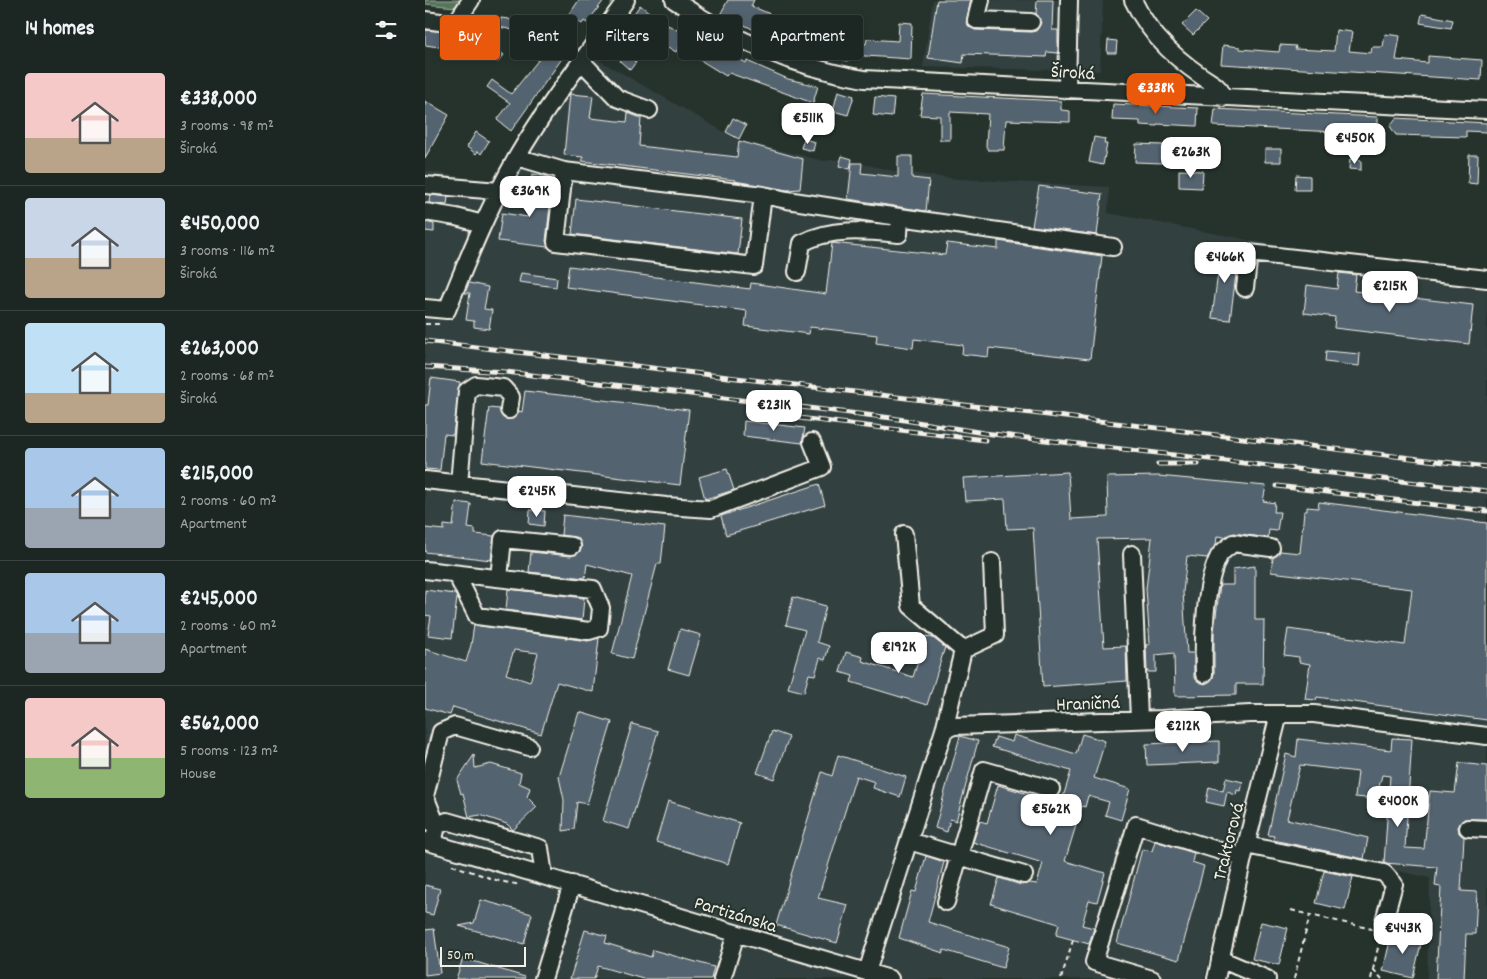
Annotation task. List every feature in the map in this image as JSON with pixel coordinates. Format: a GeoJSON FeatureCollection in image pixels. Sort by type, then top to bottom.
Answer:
{"type":"FeatureCollection","features":[{"type":"Feature","properties":{"kind":"street"},"geometry":{"type":"LineString","coordinates":[[425,20],[455,24],[471,0]]}},
{"type":"Feature","properties":{"kind":"street"},"geometry":{"type":"LineString","coordinates":[[425,308],[447,310],[483,224],[517,157],[538,122],[626,0]]}},
{"type":"Feature","properties":{"kind":"street","name":"Široká"},"geometry":{"type":"LineString","coordinates":[[674,0],[716,27],[772,54],[835,74],[893,82],[1487,110]]}},
{"type":"Feature","properties":{"kind":"street"},"geometry":{"type":"LineString","coordinates":[[981,0],[977,20],[1031,22]]}},
{"type":"Feature","properties":{"kind":"street"},"geometry":{"type":"LineString","coordinates":[[1067,90],[1069,0]]}},
{"type":"Feature","properties":{"kind":"street"},"geometry":{"type":"LineString","coordinates":[[1133,0],[1155,36],[1172,55],[1215,85],[1220,90],[1223,98]]}},
{"type":"Feature","properties":{"kind":"street"},"geometry":{"type":"LineString","coordinates":[[582,62],[617,98],[649,110]]}},
{"type":"Feature","properties":{"kind":"street"},"geometry":{"type":"LineString","coordinates":[[517,157],[564,172],[763,195],[900,217],[1113,246]]}},
{"type":"Feature","properties":{"kind":"street"},"geometry":{"type":"LineString","coordinates":[[564,172],[555,242],[754,266],[763,195]]}},
{"type":"Feature","properties":{"kind":"street"},"geometry":{"type":"LineString","coordinates":[[425,185],[499,191]]}},
{"type":"Feature","properties":{"kind":"street"},"geometry":{"type":"LineString","coordinates":[[425,212],[456,216],[483,224]]}},
{"type":"Feature","properties":{"kind":"street"},"geometry":{"type":"LineString","coordinates":[[797,272],[802,243],[810,238],[818,234],[869,231],[899,234],[900,217]]}},
{"type":"Feature","properties":{"kind":"street"},"geometry":{"type":"LineString","coordinates":[[1245,288],[1249,253],[1487,279]]}},
{"type":"Feature","properties":{"kind":"street"},"geometry":{"type":"LineString","coordinates":[[459,484],[467,391],[476,385],[503,388],[511,397],[509,410]]}},
{"type":"Feature","properties":{"kind":"street"},"geometry":{"type":"LineString","coordinates":[[425,480],[666,506],[711,509],[823,467],[812,442]]}},
{"type":"Feature","properties":{"kind":"street"},"geometry":{"type":"LineString","coordinates":[[904,534],[911,606],[963,650]]}},
{"type":"Feature","properties":{"kind":"street"},"geometry":{"type":"LineString","coordinates":[[499,578],[503,539],[573,546]]}},
{"type":"Feature","properties":{"kind":"street"},"geometry":{"type":"LineString","coordinates":[[1204,674],[1203,634],[1211,584],[1219,555],[1233,543],[1271,548]]}},
{"type":"Feature","properties":{"kind":"street"},"geometry":{"type":"LineString","coordinates":[[1132,554],[1139,719]]}},
{"type":"Feature","properties":{"kind":"street"},"geometry":{"type":"LineString","coordinates":[[963,650],[995,635],[992,562]]}},
{"type":"Feature","properties":{"kind":"street"},"geometry":{"type":"LineString","coordinates":[[425,570],[593,589],[601,608],[599,628],[589,631],[477,616],[456,574]]}},
{"type":"Feature","properties":{"kind":"street"},"geometry":{"type":"LineString","coordinates":[[867,972],[944,730],[963,650]]}},
{"type":"Feature","properties":{"kind":"street","name":"Traktorová"},"geometry":{"type":"LineString","coordinates":[[1216,979],[1244,851],[1279,714]]}},
{"type":"Feature","properties":{"kind":"street","name":"Hraničná"},"geometry":{"type":"LineString","coordinates":[[944,730],[954,726],[1315,714],[1487,736]]}},
{"type":"Feature","properties":{"kind":"street"},"geometry":{"type":"LineString","coordinates":[[429,842],[431,822],[425,796],[441,732],[455,726],[529,748]]}},
{"type":"Feature","properties":{"kind":"street"},"geometry":{"type":"LineString","coordinates":[[946,902],[984,770],[1051,789]]}},
{"type":"Feature","properties":{"kind":"street"},"geometry":{"type":"LineString","coordinates":[[431,822],[447,821],[540,848],[544,876]]}},
{"type":"Feature","properties":{"kind":"street"},"geometry":{"type":"LineString","coordinates":[[1152,979],[1094,962],[1136,825],[1244,851],[1384,873],[1394,884],[1380,927]]}},
{"type":"Feature","properties":{"kind":"street"},"geometry":{"type":"LineString","coordinates":[[1468,828],[1487,829]]}},
{"type":"Feature","properties":{"kind":"street"},"geometry":{"type":"LineString","coordinates":[[909,841],[1024,875]]}},
{"type":"Feature","properties":{"kind":"street","name":"Partizánska"},"geometry":{"type":"LineString","coordinates":[[429,842],[890,979]]}},
{"type":"Feature","properties":{"kind":"street"},"geometry":{"type":"LineString","coordinates":[[543,979],[572,884]]}},
{"type":"Feature","properties":{"kind":"street"},"geometry":{"type":"LineString","coordinates":[[722,979],[736,934]]}},
{"type":"Feature","properties":{"kind":"street"},"geometry":{"type":"LineString","coordinates":[[1220,959],[1267,979]]}},
{"type":"Feature","properties":{"kind":"path"},"geometry":{"type":"LineString","coordinates":[[1291,910],[1380,927],[1371,979]]}},
{"type":"Feature","properties":{"kind":"path"},"geometry":{"type":"LineString","coordinates":[[1294,979],[1310,915]]}},
{"type":"Feature","properties":{"kind":"path"},"geometry":{"type":"LineString","coordinates":[[1061,979],[1073,940]]}},
{"type":"Feature","properties":{"kind":"path"},"geometry":{"type":"LineString","coordinates":[[1373,969],[1382,979]]}},
{"type":"Feature","properties":{"kind":"shaded area"},"geometry":{"type":"Polygon","coordinates":[[[933,0],[1103,0],[1100,71],[923,67],[933,0]]]}},
{"type":"Feature","properties":{"kind":"shaded area"},"geometry":{"type":"Polygon","coordinates":[[[593,60],[598,60],[738,140],[824,161],[840,159],[894,171],[958,179],[1109,187],[1108,213],[1352,260],[1487,277],[1487,979],[1427,979],[1430,878],[1239,836],[1204,979],[425,979],[425,171],[491,182],[593,60]]]}},
{"type":"Feature","properties":{"kind":"green space"},"geometry":{"type":"Polygon","coordinates":[[[425,0],[459,0],[455,7],[425,4],[425,0]]]}},
{"type":"Feature","properties":{"kind":"building"},"geometry":{"type":"Polygon","coordinates":[[[579,0],[604,0],[593,15],[587,15],[587,23],[584,21],[582,24],[577,21],[577,15],[569,15],[579,0]]]}},
{"type":"Feature","properties":{"kind":"building"},"geometry":{"type":"Polygon","coordinates":[[[728,0],[754,0],[751,6],[770,14],[752,15],[752,29],[742,24],[742,15],[725,15],[721,13],[728,0]]]}},
{"type":"Feature","properties":{"kind":"building"},"geometry":{"type":"Polygon","coordinates":[[[937,0],[971,0],[966,23],[975,30],[1031,32],[1036,31],[1041,23],[1036,14],[1037,0],[1053,0],[1052,30],[1058,30],[1058,53],[1047,52],[1046,57],[964,54],[963,63],[928,58],[937,0]]]}},
{"type":"Feature","properties":{"kind":"building"},"geometry":{"type":"Polygon","coordinates":[[[640,5],[653,15],[633,15],[640,5]]]}},
{"type":"Feature","properties":{"kind":"building"},"geometry":{"type":"Polygon","coordinates":[[[1196,11],[1207,21],[1193,35],[1182,25],[1196,11]]]}},
{"type":"Feature","properties":{"kind":"building"},"geometry":{"type":"Polygon","coordinates":[[[1422,14],[1453,20],[1451,28],[1420,23],[1422,14]]]}},
{"type":"Feature","properties":{"kind":"building"},"geometry":{"type":"Polygon","coordinates":[[[501,18],[509,19],[510,29],[500,27],[501,18]]]}},
{"type":"Feature","properties":{"kind":"building"},"geometry":{"type":"Polygon","coordinates":[[[899,22],[912,23],[911,59],[863,56],[863,44],[866,44],[867,39],[898,41],[899,22]]]}},
{"type":"Feature","properties":{"kind":"building"},"geometry":{"type":"Polygon","coordinates":[[[668,25],[678,30],[678,49],[676,52],[668,47],[668,25]]]}},
{"type":"Feature","properties":{"kind":"building"},"geometry":{"type":"Polygon","coordinates":[[[425,30],[440,31],[440,47],[425,45],[425,30]]]}},
{"type":"Feature","properties":{"kind":"building"},"geometry":{"type":"Polygon","coordinates":[[[1336,30],[1352,32],[1349,51],[1371,53],[1372,47],[1383,47],[1385,34],[1400,36],[1396,60],[1428,63],[1428,56],[1482,60],[1481,80],[1221,64],[1223,45],[1240,47],[1240,49],[1279,52],[1280,45],[1296,46],[1295,49],[1334,51],[1336,30]]]}},
{"type":"Feature","properties":{"kind":"building"},"geometry":{"type":"Polygon","coordinates":[[[1108,40],[1117,41],[1116,53],[1107,53],[1108,40]]]}},
{"type":"Feature","properties":{"kind":"building"},"geometry":{"type":"Polygon","coordinates":[[[538,60],[561,60],[511,131],[497,120],[510,103],[487,87],[492,80],[511,94],[538,60]]]}},
{"type":"Feature","properties":{"kind":"building"},"geometry":{"type":"Polygon","coordinates":[[[633,60],[636,62],[630,70],[620,61],[633,60]]]}},
{"type":"Feature","properties":{"kind":"building"},"geometry":{"type":"Polygon","coordinates":[[[700,60],[741,60],[746,63],[747,61],[788,79],[818,86],[813,103],[729,73],[726,76],[700,60]]]}},
{"type":"Feature","properties":{"kind":"building"},"geometry":{"type":"Polygon","coordinates":[[[838,91],[854,96],[848,115],[833,111],[838,91]]]}},
{"type":"Feature","properties":{"kind":"building"},"geometry":{"type":"Polygon","coordinates":[[[570,94],[593,96],[590,118],[627,122],[628,113],[641,118],[639,146],[737,157],[739,141],[803,159],[800,189],[787,190],[735,180],[582,161],[583,157],[564,155],[570,94]]]}},
{"type":"Feature","properties":{"kind":"building"},"geometry":{"type":"Polygon","coordinates":[[[923,94],[1061,101],[1061,110],[1070,111],[1070,122],[1006,120],[1004,150],[988,150],[986,146],[988,114],[950,112],[950,140],[940,140],[940,116],[920,115],[923,94]]]}},
{"type":"Feature","properties":{"kind":"building"},"geometry":{"type":"Polygon","coordinates":[[[875,97],[894,99],[892,117],[873,115],[875,97]]]}},
{"type":"Feature","properties":{"kind":"building"},"geometry":{"type":"Polygon","coordinates":[[[425,101],[449,115],[425,158],[425,101]]]}},
{"type":"Feature","properties":{"kind":"building"},"geometry":{"type":"Polygon","coordinates":[[[1113,104],[1198,108],[1197,126],[1140,125],[1140,121],[1112,120],[1113,104]]]}},
{"type":"Feature","properties":{"kind":"building"},"geometry":{"type":"Polygon","coordinates":[[[1215,109],[1378,117],[1378,134],[1213,126],[1215,109]]]}},
{"type":"Feature","properties":{"kind":"building"},"geometry":{"type":"Polygon","coordinates":[[[733,118],[746,125],[739,139],[726,132],[733,118]]]}},
{"type":"Feature","properties":{"kind":"building"},"geometry":{"type":"Polygon","coordinates":[[[1396,118],[1487,123],[1487,132],[1466,131],[1466,137],[1396,135],[1390,126],[1396,118]]]}},
{"type":"Feature","properties":{"kind":"building"},"geometry":{"type":"Polygon","coordinates":[[[476,132],[489,141],[481,154],[478,151],[476,154],[467,147],[476,132]]]}},
{"type":"Feature","properties":{"kind":"building"},"geometry":{"type":"Polygon","coordinates":[[[1094,137],[1105,139],[1104,144],[1107,144],[1103,165],[1089,162],[1094,137]]]}},
{"type":"Feature","properties":{"kind":"building"},"geometry":{"type":"Polygon","coordinates":[[[804,139],[815,142],[813,151],[801,148],[804,139]]]}},
{"type":"Feature","properties":{"kind":"building"},"geometry":{"type":"Polygon","coordinates":[[[1136,144],[1163,145],[1162,163],[1135,162],[1136,144]]]}},
{"type":"Feature","properties":{"kind":"building"},"geometry":{"type":"Polygon","coordinates":[[[1265,149],[1281,149],[1281,162],[1265,162],[1265,149]]]}},
{"type":"Feature","properties":{"kind":"building"},"geometry":{"type":"Polygon","coordinates":[[[1469,155],[1478,155],[1477,184],[1468,183],[1469,155]]]}},
{"type":"Feature","properties":{"kind":"building"},"geometry":{"type":"Polygon","coordinates":[[[842,156],[852,159],[850,169],[839,166],[842,156]]]}},
{"type":"Feature","properties":{"kind":"building"},"geometry":{"type":"Polygon","coordinates":[[[898,156],[912,156],[912,178],[929,180],[926,211],[848,199],[852,163],[862,163],[861,173],[898,177],[898,156]]]}},
{"type":"Feature","properties":{"kind":"building"},"geometry":{"type":"Polygon","coordinates":[[[1350,159],[1361,160],[1361,170],[1349,169],[1350,159]]]}},
{"type":"Feature","properties":{"kind":"building"},"geometry":{"type":"Polygon","coordinates":[[[1179,170],[1203,171],[1202,188],[1179,187],[1179,170]]]}},
{"type":"Feature","properties":{"kind":"building"},"geometry":{"type":"Polygon","coordinates":[[[532,174],[550,177],[548,197],[551,198],[546,241],[548,247],[498,241],[502,213],[528,217],[532,174]]]}},
{"type":"Feature","properties":{"kind":"building"},"geometry":{"type":"Polygon","coordinates":[[[1296,175],[1310,176],[1310,190],[1295,190],[1296,175]]]}},
{"type":"Feature","properties":{"kind":"building"},"geometry":{"type":"Polygon","coordinates":[[[1039,186],[1102,194],[1097,235],[1032,226],[1039,186]]]}},
{"type":"Feature","properties":{"kind":"building"},"geometry":{"type":"Polygon","coordinates":[[[430,195],[448,197],[447,205],[429,203],[430,195]]]}},
{"type":"Feature","properties":{"kind":"building"},"geometry":{"type":"Polygon","coordinates":[[[576,199],[742,219],[738,254],[572,234],[576,199]]]}},
{"type":"Feature","properties":{"kind":"building"},"geometry":{"type":"Polygon","coordinates":[[[425,222],[434,224],[434,232],[425,231],[425,222]]]}},
{"type":"Feature","properties":{"kind":"building"},"geometry":{"type":"Polygon","coordinates":[[[998,241],[1102,256],[1090,359],[989,348],[988,357],[962,354],[963,345],[914,339],[913,348],[876,343],[877,335],[810,327],[809,334],[745,326],[747,311],[566,287],[569,266],[750,289],[751,283],[826,294],[832,243],[945,255],[947,243],[998,249],[998,241]]]}},
{"type":"Feature","properties":{"kind":"building"},"geometry":{"type":"Polygon","coordinates":[[[1219,249],[1239,252],[1230,320],[1212,318],[1220,258],[1217,258],[1219,249]]]}},
{"type":"Feature","properties":{"kind":"building"},"geometry":{"type":"Polygon","coordinates":[[[521,273],[557,278],[556,287],[519,282],[521,273]]]}},
{"type":"Feature","properties":{"kind":"building"},"geometry":{"type":"Polygon","coordinates":[[[1339,273],[1356,275],[1354,291],[1473,305],[1469,344],[1334,328],[1335,317],[1304,313],[1307,285],[1337,289],[1339,273]]]}},
{"type":"Feature","properties":{"kind":"building"},"geometry":{"type":"Polygon","coordinates":[[[469,283],[488,287],[484,309],[492,310],[489,329],[474,327],[474,321],[466,320],[470,293],[465,293],[469,283]]]}},
{"type":"Feature","properties":{"kind":"building"},"geometry":{"type":"Polygon","coordinates":[[[1326,351],[1360,354],[1359,366],[1325,362],[1326,351]]]}},
{"type":"Feature","properties":{"kind":"building"},"geometry":{"type":"Polygon","coordinates":[[[431,378],[460,382],[453,435],[444,434],[440,470],[425,469],[425,405],[428,405],[431,378]]]}},
{"type":"Feature","properties":{"kind":"building"},"geometry":{"type":"Polygon","coordinates":[[[525,391],[689,410],[680,485],[482,461],[489,408],[499,409],[503,418],[513,419],[519,411],[522,412],[525,391]]]}},
{"type":"Feature","properties":{"kind":"building"},"geometry":{"type":"Polygon","coordinates":[[[744,421],[805,428],[802,443],[743,436],[744,421]]]}},
{"type":"Feature","properties":{"kind":"building"},"geometry":{"type":"Polygon","coordinates":[[[727,469],[734,490],[705,499],[699,477],[727,469]]]}},
{"type":"Feature","properties":{"kind":"building"},"geometry":{"type":"Polygon","coordinates":[[[1068,472],[1071,519],[1108,517],[1107,477],[1158,476],[1266,486],[1263,501],[1275,503],[1274,512],[1280,512],[1277,531],[1269,530],[1268,538],[1234,533],[1225,537],[1217,536],[1216,545],[1207,558],[1187,556],[1183,592],[1187,653],[1194,653],[1194,678],[1205,684],[1212,679],[1214,674],[1214,631],[1220,585],[1233,585],[1233,569],[1255,566],[1255,620],[1264,620],[1263,684],[1236,684],[1236,695],[1175,696],[1174,653],[1156,655],[1156,672],[1147,672],[1146,645],[1150,644],[1146,589],[1152,538],[1097,539],[1104,647],[1126,646],[1127,681],[1043,687],[1033,528],[1007,529],[1005,499],[965,501],[963,478],[1068,472]]]}},
{"type":"Feature","properties":{"kind":"building"},"geometry":{"type":"Polygon","coordinates":[[[819,484],[825,505],[726,535],[721,516],[819,484]]]}},
{"type":"Feature","properties":{"kind":"building"},"geometry":{"type":"Polygon","coordinates":[[[456,502],[471,504],[468,528],[475,529],[475,534],[494,536],[491,560],[425,552],[425,528],[444,530],[444,525],[453,526],[456,502]]]}},
{"type":"Feature","properties":{"kind":"building"},"geometry":{"type":"Polygon","coordinates":[[[1319,502],[1487,523],[1487,720],[1317,697],[1316,700],[1305,699],[1310,664],[1299,662],[1299,657],[1284,655],[1288,629],[1405,645],[1412,589],[1271,572],[1273,558],[1280,551],[1300,553],[1304,511],[1307,511],[1307,507],[1318,508],[1319,502]]]}},
{"type":"Feature","properties":{"kind":"building"},"geometry":{"type":"Polygon","coordinates":[[[530,510],[545,511],[544,526],[529,524],[530,510]]]}},
{"type":"Feature","properties":{"kind":"building"},"geometry":{"type":"Polygon","coordinates":[[[563,515],[665,527],[661,564],[657,564],[632,659],[612,654],[632,576],[587,564],[585,578],[529,572],[531,552],[571,556],[580,551],[582,547],[578,538],[561,535],[563,515]]]}},
{"type":"Feature","properties":{"kind":"building"},"geometry":{"type":"Polygon","coordinates":[[[508,589],[584,598],[582,620],[506,610],[508,589]]]}},
{"type":"Feature","properties":{"kind":"building"},"geometry":{"type":"Polygon","coordinates":[[[425,590],[455,594],[457,598],[452,638],[428,635],[431,616],[425,615],[425,590]]]}},
{"type":"Feature","properties":{"kind":"building"},"geometry":{"type":"Polygon","coordinates":[[[793,597],[826,606],[817,642],[829,646],[825,660],[820,658],[815,675],[809,674],[804,692],[788,688],[805,630],[786,625],[793,597]]]}},
{"type":"Feature","properties":{"kind":"building"},"geometry":{"type":"Polygon","coordinates":[[[474,625],[588,641],[599,638],[593,692],[557,682],[541,734],[453,707],[450,715],[425,708],[425,649],[466,662],[474,625]],[[514,650],[506,674],[530,682],[538,653],[514,650]]]}},
{"type":"Feature","properties":{"kind":"building"},"geometry":{"type":"Polygon","coordinates":[[[680,629],[701,635],[689,675],[668,669],[680,629]]]}},
{"type":"Feature","properties":{"kind":"building"},"geometry":{"type":"Polygon","coordinates":[[[926,636],[933,638],[945,647],[927,705],[851,682],[853,676],[840,672],[846,652],[863,657],[862,661],[913,677],[926,636]]]}},
{"type":"Feature","properties":{"kind":"building"},"geometry":{"type":"Polygon","coordinates":[[[579,712],[612,722],[587,804],[577,802],[574,829],[563,831],[564,800],[559,777],[579,712]]]}},
{"type":"Feature","properties":{"kind":"building"},"geometry":{"type":"Polygon","coordinates":[[[632,724],[658,731],[629,829],[603,821],[632,724]]]}},
{"type":"Feature","properties":{"kind":"building"},"geometry":{"type":"Polygon","coordinates":[[[772,731],[789,737],[774,779],[757,773],[772,731]]]}},
{"type":"Feature","properties":{"kind":"building"},"geometry":{"type":"Polygon","coordinates":[[[1082,734],[1105,741],[1094,778],[1130,789],[1121,820],[1105,815],[1109,802],[1088,796],[1085,807],[1082,806],[1065,861],[1105,873],[1097,902],[1089,900],[1082,925],[1094,928],[1089,944],[1056,935],[1059,924],[991,904],[999,878],[1021,885],[1037,884],[1043,863],[973,842],[980,821],[987,823],[998,785],[1061,804],[1071,771],[992,747],[996,737],[1012,742],[1014,735],[1076,754],[1082,734]]]}},
{"type":"Feature","properties":{"kind":"building"},"geometry":{"type":"Polygon","coordinates":[[[960,736],[978,741],[956,821],[950,819],[947,832],[935,828],[960,736]]]}},
{"type":"Feature","properties":{"kind":"building"},"geometry":{"type":"Polygon","coordinates":[[[1392,738],[1412,739],[1405,848],[1424,849],[1430,791],[1455,793],[1459,763],[1487,766],[1487,819],[1464,819],[1458,827],[1459,833],[1464,837],[1461,891],[1477,892],[1475,934],[1466,934],[1464,979],[1436,979],[1441,887],[1435,886],[1437,867],[1384,863],[1390,776],[1382,775],[1376,799],[1355,797],[1358,772],[1300,765],[1287,819],[1368,838],[1364,859],[1273,840],[1274,836],[1268,835],[1286,754],[1296,757],[1298,739],[1391,750],[1392,738]]]}},
{"type":"Feature","properties":{"kind":"building"},"geometry":{"type":"Polygon","coordinates":[[[1219,741],[1219,762],[1147,765],[1146,744],[1219,741]]]}},
{"type":"Feature","properties":{"kind":"building"},"geometry":{"type":"Polygon","coordinates":[[[474,755],[475,768],[491,764],[521,773],[519,783],[530,788],[527,797],[537,807],[513,830],[507,824],[480,815],[469,817],[463,793],[461,794],[457,780],[474,755]]]}},
{"type":"Feature","properties":{"kind":"building"},"geometry":{"type":"Polygon","coordinates":[[[838,755],[906,777],[900,797],[873,788],[875,782],[856,776],[818,898],[848,905],[837,943],[776,925],[822,772],[832,776],[838,755]]]}},
{"type":"Feature","properties":{"kind":"building"},"geometry":{"type":"Polygon","coordinates":[[[1226,778],[1243,782],[1241,791],[1237,790],[1236,795],[1227,792],[1224,806],[1206,802],[1209,787],[1223,791],[1226,778]]]}},
{"type":"Feature","properties":{"kind":"building"},"geometry":{"type":"Polygon","coordinates":[[[668,801],[740,823],[728,864],[656,842],[668,801]]]}},
{"type":"Feature","properties":{"kind":"building"},"geometry":{"type":"Polygon","coordinates":[[[1155,841],[1194,853],[1192,862],[1204,866],[1179,960],[1117,943],[1142,849],[1152,851],[1155,841]]]}},
{"type":"Feature","properties":{"kind":"building"},"geometry":{"type":"Polygon","coordinates":[[[926,856],[944,862],[928,922],[1009,947],[1003,968],[944,950],[943,953],[899,938],[912,891],[916,892],[926,856]]]}},
{"type":"Feature","properties":{"kind":"building"},"geometry":{"type":"Polygon","coordinates":[[[1324,871],[1353,877],[1345,910],[1316,903],[1324,871]]]}},
{"type":"Feature","properties":{"kind":"building"},"geometry":{"type":"Polygon","coordinates":[[[425,885],[440,889],[433,915],[425,913],[425,885]]]}},
{"type":"Feature","properties":{"kind":"building"},"geometry":{"type":"Polygon","coordinates":[[[481,900],[532,914],[524,944],[459,926],[474,923],[481,900]]]}},
{"type":"Feature","properties":{"kind":"building"},"geometry":{"type":"Polygon","coordinates":[[[1261,922],[1288,928],[1279,965],[1252,959],[1261,922]]]}},
{"type":"Feature","properties":{"kind":"building"},"geometry":{"type":"Polygon","coordinates":[[[434,929],[440,973],[425,975],[425,930],[434,929]]]}},
{"type":"Feature","properties":{"kind":"building"},"geometry":{"type":"Polygon","coordinates":[[[585,930],[607,936],[605,943],[651,957],[653,950],[714,967],[711,979],[643,979],[598,966],[594,979],[570,979],[585,930]]]}},
{"type":"Feature","properties":{"kind":"building"},"geometry":{"type":"Polygon","coordinates":[[[1392,932],[1422,939],[1413,978],[1383,971],[1392,932]]]}},
{"type":"Feature","properties":{"kind":"building"},"geometry":{"type":"Polygon","coordinates":[[[463,958],[525,977],[524,979],[456,979],[463,958]]]}},
{"type":"Feature","properties":{"kind":"railway"},"geometry":{"type":"LineString","coordinates":[[425,341],[1487,467]]}},
{"type":"Feature","properties":{"kind":"railway"},"geometry":{"type":"LineString","coordinates":[[425,367],[506,372],[892,418],[984,433],[1487,491]]}},
{"type":"Feature","properties":{"kind":"railway"},"geometry":{"type":"LineString","coordinates":[[747,412],[985,440]]}},
{"type":"Feature","properties":{"kind":"railway"},"geometry":{"type":"LineString","coordinates":[[1158,464],[1198,464]]}},
{"type":"Feature","properties":{"kind":"railway"},"geometry":{"type":"LineString","coordinates":[[1277,486],[1487,511]]}}]}
